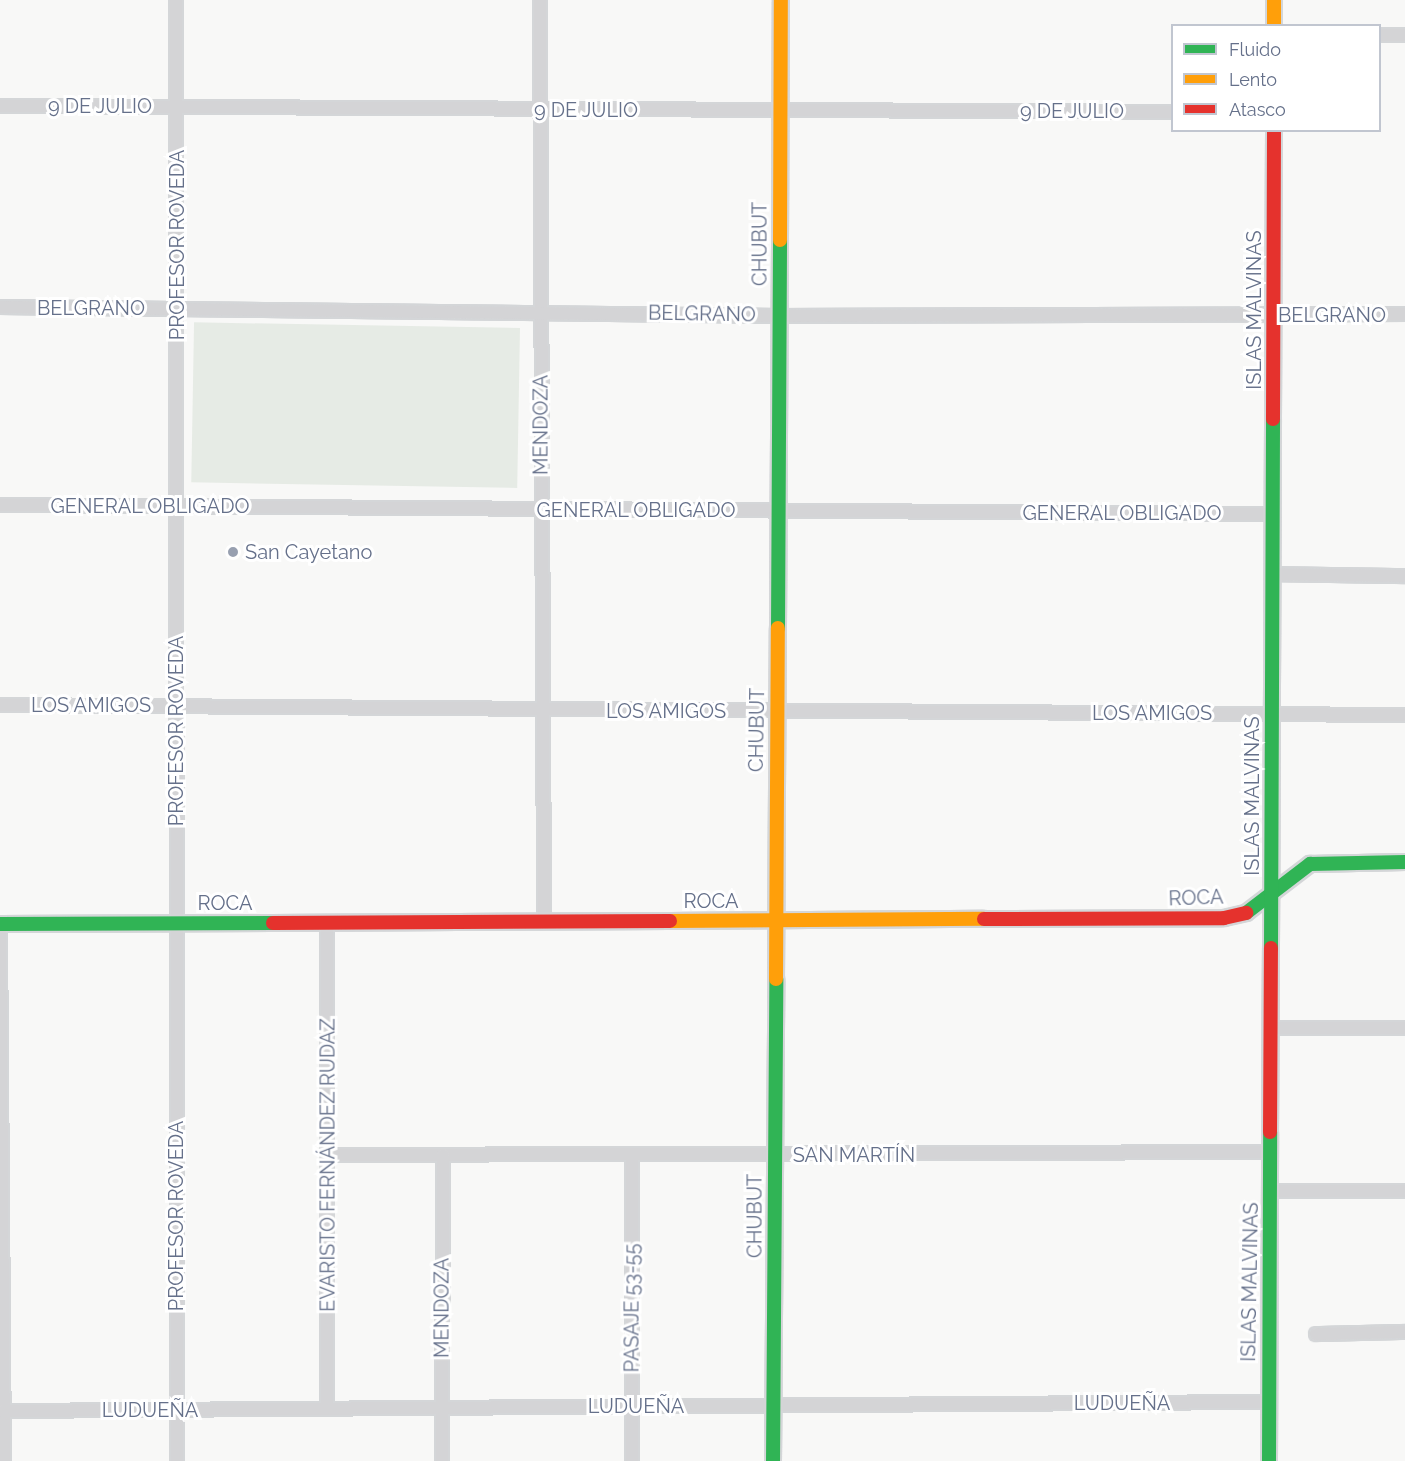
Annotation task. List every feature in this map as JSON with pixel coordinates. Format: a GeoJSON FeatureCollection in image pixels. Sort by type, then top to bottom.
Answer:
{"type":"FeatureCollection","features":[{"type":"Feature","properties":{"kind":"street","name":"PROFESOR ROVEDA"},"geometry":{"type":"LineString","coordinates":[[176,0],[177,1461]]}},
{"type":"Feature","properties":{"kind":"street","name":"MENDOZA"},"geometry":{"type":"LineString","coordinates":[[540,0],[544,921]]}},
{"type":"Feature","properties":{"kind":"street","name":"CHUBUT"},"geometry":{"type":"LineString","coordinates":[[773,1461],[774,921],[778,712],[781,0]]}},
{"type":"Feature","properties":{"kind":"street"},"geometry":{"type":"LineString","coordinates":[[1274,0],[1274,24]]}},
{"type":"Feature","properties":{"kind":"street"},"geometry":{"type":"LineString","coordinates":[[1381,35],[1405,35]]}},
{"type":"Feature","properties":{"kind":"street","name":"9 DE JULIO"},"geometry":{"type":"LineString","coordinates":[[0,106],[1171,112]]}},
{"type":"Feature","properties":{"kind":"street","name":"ISLAS MALVINAS"},"geometry":{"type":"LineString","coordinates":[[1269,1461],[1274,132]]}},
{"type":"Feature","properties":{"kind":"street","name":"BELGRANO"},"geometry":{"type":"LineString","coordinates":[[0,308],[542,311],[779,316],[1405,314]]}},
{"type":"Feature","properties":{"kind":"street","name":"GENERAL OBLIGADO"},"geometry":{"type":"LineString","coordinates":[[0,505],[1271,514]]}},
{"type":"Feature","properties":{"kind":"street"},"geometry":{"type":"LineString","coordinates":[[1272,574],[1405,576]]}},
{"type":"Feature","properties":{"kind":"street","name":"LOS AMIGOS"},"geometry":{"type":"LineString","coordinates":[[0,705],[1405,715]]}},
{"type":"Feature","properties":{"kind":"street","name":"ROCA"},"geometry":{"type":"LineString","coordinates":[[0,924],[1224,918],[1246,913],[1271,891],[1310,864],[1405,862]]}},
{"type":"Feature","properties":{"kind":"street","name":"EVARISTO FERNÁNDEZ RUDAZ"},"geometry":{"type":"LineString","coordinates":[[327,923],[329,1155],[327,1408]]}},
{"type":"Feature","properties":{"kind":"street"},"geometry":{"type":"LineString","coordinates":[[0,924],[1,1356],[4,1461]]}},
{"type":"Feature","properties":{"kind":"street"},"geometry":{"type":"LineString","coordinates":[[1271,1028],[1405,1028]]}},
{"type":"Feature","properties":{"kind":"street","name":"SAN MARTÍN"},"geometry":{"type":"LineString","coordinates":[[329,1155],[1271,1152]]}},
{"type":"Feature","properties":{"kind":"street","name":"MENDOZA"},"geometry":{"type":"LineString","coordinates":[[442,1461],[443,1155]]}},
{"type":"Feature","properties":{"kind":"street","name":"PASAJE 53-55"},"geometry":{"type":"LineString","coordinates":[[632,1155],[632,1461]]}},
{"type":"Feature","properties":{"kind":"street"},"geometry":{"type":"LineString","coordinates":[[1271,1191],[1405,1191]]}},
{"type":"Feature","properties":{"kind":"street"},"geometry":{"type":"LineString","coordinates":[[1316,1334],[1405,1332]]}},
{"type":"Feature","properties":{"kind":"street","name":"LUDUEÑA"},"geometry":{"type":"LineString","coordinates":[[3,1411],[1268,1402]]}},
{"type":"Feature","properties":{"kind":"shaded area"},"geometry":{"type":"Polygon","coordinates":[[[194,322],[520,328],[517,488],[191,482],[194,322]]]}},
{"type":"Feature","properties":{"kind":"traffic: fast"},"geometry":{"type":"LineString","coordinates":[[778,628],[780,240]]}},
{"type":"Feature","properties":{"kind":"traffic: fast"},"geometry":{"type":"LineString","coordinates":[[1271,948],[1273,419]]}},
{"type":"Feature","properties":{"kind":"traffic: fast"},"geometry":{"type":"LineString","coordinates":[[1246,913],[1310,864],[1405,862]]}},
{"type":"Feature","properties":{"kind":"traffic: fast"},"geometry":{"type":"LineString","coordinates":[[0,924],[273,923]]}},
{"type":"Feature","properties":{"kind":"traffic: fast"},"geometry":{"type":"LineString","coordinates":[[773,1461],[776,979]]}},
{"type":"Feature","properties":{"kind":"traffic: fast"},"geometry":{"type":"LineString","coordinates":[[1269,1461],[1270,1132]]}},
{"type":"Feature","properties":{"kind":"traffic: slow"},"geometry":{"type":"LineString","coordinates":[[780,240],[781,0]]}},
{"type":"Feature","properties":{"kind":"traffic: slow"},"geometry":{"type":"LineString","coordinates":[[1274,0],[1274,24]]}},
{"type":"Feature","properties":{"kind":"traffic: slow"},"geometry":{"type":"LineString","coordinates":[[776,979],[778,628]]}},
{"type":"Feature","properties":{"kind":"traffic: slow"},"geometry":{"type":"LineString","coordinates":[[670,921],[984,919]]}},
{"type":"Feature","properties":{"kind":"traffic: jam"},"geometry":{"type":"LineString","coordinates":[[1273,419],[1274,132]]}},
{"type":"Feature","properties":{"kind":"traffic: jam"},"geometry":{"type":"LineString","coordinates":[[984,919],[1224,918],[1246,913]]}},
{"type":"Feature","properties":{"kind":"traffic: jam"},"geometry":{"type":"LineString","coordinates":[[273,923],[670,921]]}},
{"type":"Feature","properties":{"kind":"traffic: jam"},"geometry":{"type":"LineString","coordinates":[[1270,1132],[1271,948]]}},
{"type":"Feature","properties":{"kind":"place","name":"San Cayetano"},"geometry":{"type":"Point","coordinates":[233,552]}}]}
